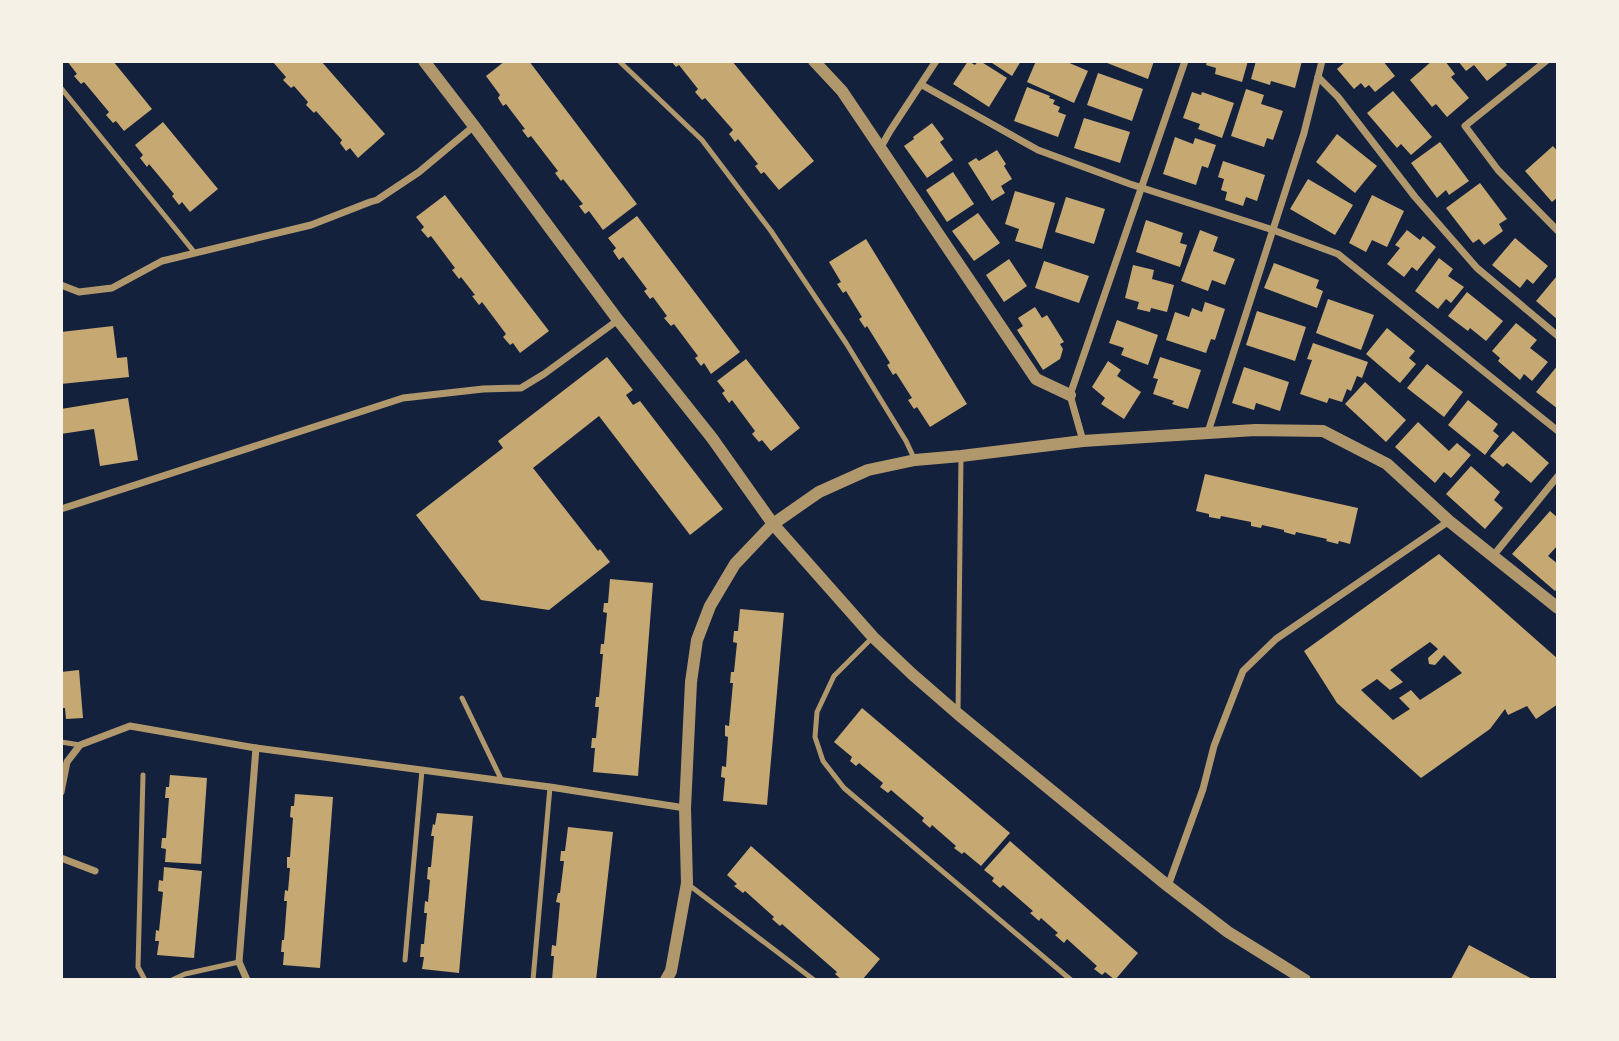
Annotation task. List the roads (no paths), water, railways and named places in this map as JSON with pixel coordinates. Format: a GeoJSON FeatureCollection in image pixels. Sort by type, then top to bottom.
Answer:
{"type":"FeatureCollection","features":[{"type":"Feature","properties":{"kind":"street"},"geometry":{"type":"LineString","coordinates":[[424,61],[618,320],[712,438],[773,524],[873,637],[958,714],[1168,886],[1228,932],[1305,980]]}},
{"type":"Feature","properties":{"kind":"street"},"geometry":{"type":"LineString","coordinates":[[814,61],[842,91],[1036,379],[1070,395]]}},
{"type":"Feature","properties":{"kind":"street"},"geometry":{"type":"LineString","coordinates":[[881,148],[936,61]]}},
{"type":"Feature","properties":{"kind":"street"},"geometry":{"type":"LineString","coordinates":[[1083,441],[1070,395],[1185,61]]}},
{"type":"Feature","properties":{"kind":"street"},"geometry":{"type":"LineString","coordinates":[[1208,432],[1304,134],[1322,61]]}},
{"type":"Feature","properties":{"kind":"street"},"geometry":{"type":"LineString","coordinates":[[1546,61],[1465,127],[1498,170],[1558,231]]}},
{"type":"Feature","properties":{"kind":"street"},"geometry":{"type":"LineString","coordinates":[[1318,77],[1338,97],[1415,197],[1477,268],[1558,336]]}},
{"type":"Feature","properties":{"kind":"street"},"geometry":{"type":"LineString","coordinates":[[922,85],[1038,150],[1141,188],[1273,230],[1338,254],[1558,431]]}},
{"type":"Feature","properties":{"kind":"street"},"geometry":{"type":"LineString","coordinates":[[61,285],[79,292],[112,288],[162,261],[311,225],[377,200],[419,172],[474,125]]}},
{"type":"Feature","properties":{"kind":"street"},"geometry":{"type":"LineString","coordinates":[[61,509],[403,398],[483,389],[521,388],[618,320]]}},
{"type":"Feature","properties":{"kind":"street"},"geometry":{"type":"LineString","coordinates":[[666,980],[671,971],[687,883],[685,808],[691,682],[697,640],[710,606],[735,564],[773,524],[819,492],[868,470],[915,460],[1083,441],[1255,430],[1322,431],[1387,464],[1449,521],[1558,608]]}},
{"type":"Feature","properties":{"kind":"street"},"geometry":{"type":"LineString","coordinates":[[1493,556],[1558,476]]}},
{"type":"Feature","properties":{"kind":"street"},"geometry":{"type":"LineString","coordinates":[[1168,886],[1203,789],[1214,746],[1243,671],[1276,639],[1449,521]]}},
{"type":"Feature","properties":{"kind":"street"},"geometry":{"type":"LineString","coordinates":[[61,792],[67,762],[80,745],[130,726],[256,748],[685,808]]}},
{"type":"Feature","properties":{"kind":"street"},"geometry":{"type":"LineString","coordinates":[[247,980],[239,962],[256,748]]}},
{"type":"Feature","properties":{"kind":"street"},"geometry":{"type":"LineString","coordinates":[[61,858],[95,871]]}},
{"type":"Feature","properties":{"kind":"lane"},"geometry":{"type":"LineString","coordinates":[[619,61],[702,140],[771,231],[846,342],[915,460]]}},
{"type":"Feature","properties":{"kind":"lane"},"geometry":{"type":"LineString","coordinates":[[61,88],[194,253]]}},
{"type":"Feature","properties":{"kind":"lane"},"geometry":{"type":"LineString","coordinates":[[958,714],[961,456]]}},
{"type":"Feature","properties":{"kind":"lane"},"geometry":{"type":"LineString","coordinates":[[873,637],[834,676],[817,712],[815,737],[823,761],[844,788],[1071,980]]}},
{"type":"Feature","properties":{"kind":"lane"},"geometry":{"type":"LineString","coordinates":[[462,698],[502,781]]}},
{"type":"Feature","properties":{"kind":"lane"},"geometry":{"type":"LineString","coordinates":[[61,742],[80,745]]}},
{"type":"Feature","properties":{"kind":"lane"},"geometry":{"type":"LineString","coordinates":[[405,960],[422,770]]}},
{"type":"Feature","properties":{"kind":"lane"},"geometry":{"type":"LineString","coordinates":[[143,775],[138,967],[145,980]]}},
{"type":"Feature","properties":{"kind":"lane"},"geometry":{"type":"LineString","coordinates":[[533,980],[550,787]]}},
{"type":"Feature","properties":{"kind":"lane"},"geometry":{"type":"LineString","coordinates":[[687,883],[814,980]]}},
{"type":"Feature","properties":{"kind":"lane"},"geometry":{"type":"LineString","coordinates":[[172,980],[185,974],[239,962]]}}]}
